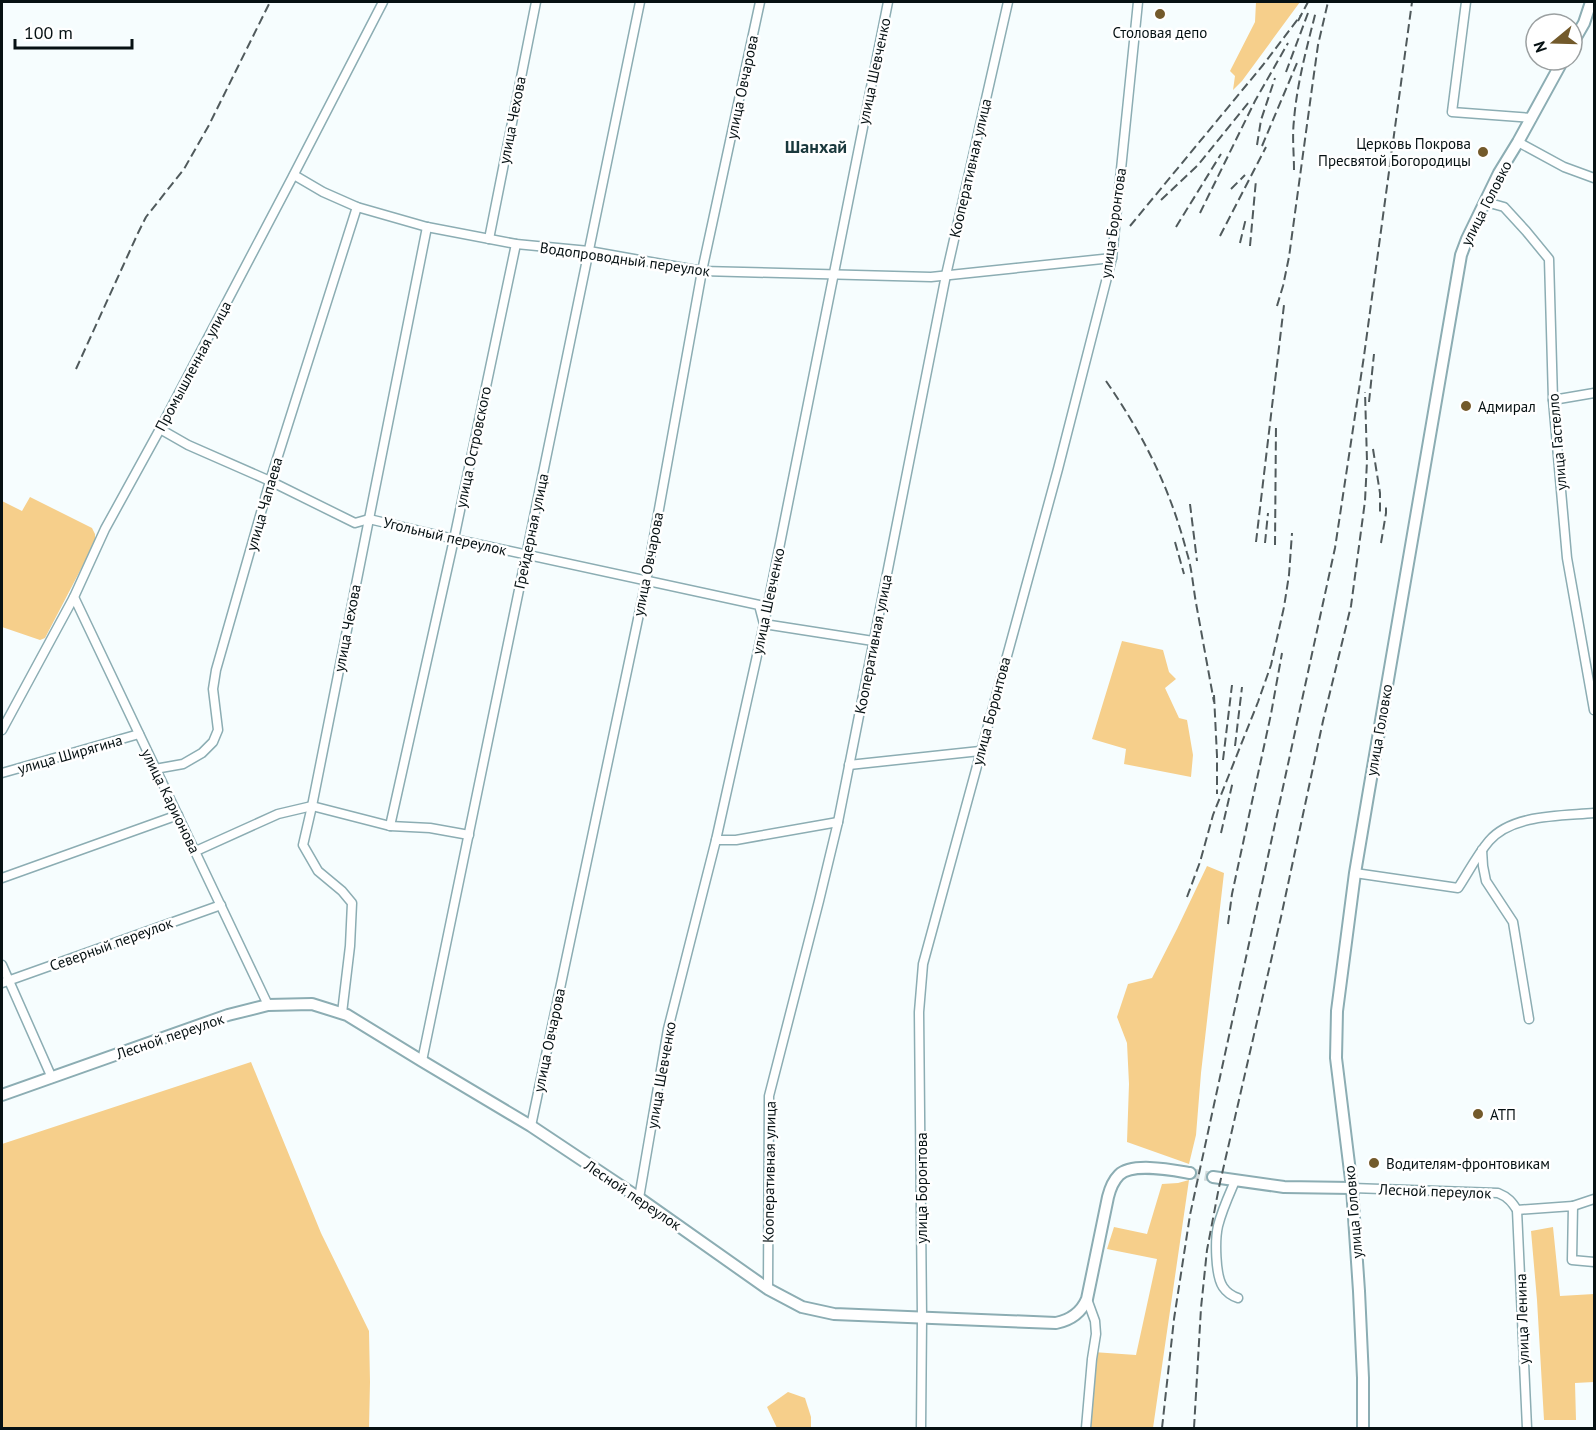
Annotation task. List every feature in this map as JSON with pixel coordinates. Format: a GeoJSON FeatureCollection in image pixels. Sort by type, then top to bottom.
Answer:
{"type":"FeatureCollection","features":[{"type":"Feature","properties":{"kind":"main road"},"geometry":{"type":"LineString","coordinates":[[1584,23],[1591,2]]}},
{"type":"Feature","properties":{"kind":"main road","name":"улица Головко"},"geometry":{"type":"LineString","coordinates":[[1363,1428],[1363,1378],[1352,1188],[1336,1058],[1336,1029],[1355,873],[1461,255],[1499,173],[1557,72]]}},
{"type":"Feature","properties":{"kind":"main road","name":"Лесной переулок"},"geometry":{"type":"LineString","coordinates":[[2,1095],[228,1016],[268,1005],[312,1005],[347,1015],[531,1126],[639,1198],[768,1289],[802,1307],[834,1314],[1056,1323],[1075,1315],[1087,1299]]}},
{"type":"Feature","properties":{"kind":"main road"},"geometry":{"type":"LineString","coordinates":[[1087,1299],[1108,1197],[1119,1175],[1137,1168],[1190,1173]]}},
{"type":"Feature","properties":{"kind":"main road","name":"Лесной переулок"},"geometry":{"type":"LineString","coordinates":[[1213,1177],[1284,1187],[1352,1188]]}},
{"type":"Feature","properties":{"kind":"street","name":"Промышленная улица"},"geometry":{"type":"LineString","coordinates":[[2,730],[74,597],[105,529],[294,175],[382,2]]}},
{"type":"Feature","properties":{"kind":"street","name":"улица Чехова"},"geometry":{"type":"LineString","coordinates":[[489,239],[536,2]]}},
{"type":"Feature","properties":{"kind":"street","name":"Грейдерная улица"},"geometry":{"type":"LineString","coordinates":[[422,1061],[640,2]]}},
{"type":"Feature","properties":{"kind":"street","name":"улица Овчарова"},"geometry":{"type":"LineString","coordinates":[[531,1126],[646,581],[702,271],[760,2]]}},
{"type":"Feature","properties":{"kind":"street","name":"улица Шевченко"},"geometry":{"type":"LineString","coordinates":[[639,1198],[668,1029],[716,840],[764,624],[888,2]]}},
{"type":"Feature","properties":{"kind":"street","name":"Кооперативная улица"},"geometry":{"type":"LineString","coordinates":[[768,1289],[769,1096],[838,822],[946,275],[1008,2]]}},
{"type":"Feature","properties":{"kind":"street","name":"улица Боронтова"},"geometry":{"type":"LineString","coordinates":[[921,1428],[920,1012],[923,964],[1058,469],[1112,258],[1138,2]]}},
{"type":"Feature","properties":{"kind":"street"},"geometry":{"type":"LineString","coordinates":[[1466,2],[1452,112],[1532,118]]}},
{"type":"Feature","properties":{"kind":"street"},"geometry":{"type":"LineString","coordinates":[[1518,142],[1564,167],[1594,178]]}},
{"type":"Feature","properties":{"kind":"street","name":"Водопроводный переулок"},"geometry":{"type":"LineString","coordinates":[[294,175],[323,192],[357,207],[427,227],[516,244],[589,251],[702,271],[931,277],[1112,258]]}},
{"type":"Feature","properties":{"kind":"street","name":"улица Гастелло"},"geometry":{"type":"LineString","coordinates":[[1486,201],[1504,207],[1549,259],[1553,400],[1568,558],[1594,707]]}},
{"type":"Feature","properties":{"kind":"street","name":"улица Чапаева"},"geometry":{"type":"LineString","coordinates":[[155,769],[183,764],[202,753],[213,742],[218,730],[213,689],[216,670],[270,481],[357,207]]}},
{"type":"Feature","properties":{"kind":"street","name":"улица Чехова"},"geometry":{"type":"LineString","coordinates":[[342,1013],[350,946],[352,903],[342,891],[318,871],[303,845],[427,227]]}},
{"type":"Feature","properties":{"kind":"street","name":"улица Островского"},"geometry":{"type":"LineString","coordinates":[[390,826],[454,539],[516,244]]}},
{"type":"Feature","properties":{"kind":"street"},"geometry":{"type":"LineString","coordinates":[[1553,400],[1594,393]]}},
{"type":"Feature","properties":{"kind":"street","name":"Угольный переулок"},"geometry":{"type":"LineString","coordinates":[[160,429],[188,445],[270,481],[355,523],[369,519],[759,605],[764,624]]}},
{"type":"Feature","properties":{"kind":"street","name":"улица Карионова"},"geometry":{"type":"LineString","coordinates":[[74,597],[268,1005]]}},
{"type":"Feature","properties":{"kind":"street"},"geometry":{"type":"LineString","coordinates":[[764,624],[873,641]]}},
{"type":"Feature","properties":{"kind":"street","name":"улица Ширягина"},"geometry":{"type":"LineString","coordinates":[[2,773],[139,734]]}},
{"type":"Feature","properties":{"kind":"street"},"geometry":{"type":"LineString","coordinates":[[849,765],[980,751]]}},
{"type":"Feature","properties":{"kind":"street"},"geometry":{"type":"LineString","coordinates":[[196,851],[278,814],[312,806],[390,826],[430,828],[469,835]]}},
{"type":"Feature","properties":{"kind":"street"},"geometry":{"type":"LineString","coordinates":[[1355,873],[1458,888],[1482,850],[1494,836],[1510,825],[1539,819],[1594,813]]}},
{"type":"Feature","properties":{"kind":"street"},"geometry":{"type":"LineString","coordinates":[[2,878],[178,815]]}},
{"type":"Feature","properties":{"kind":"street"},"geometry":{"type":"LineString","coordinates":[[716,840],[736,840],[838,822]]}},
{"type":"Feature","properties":{"kind":"street"},"geometry":{"type":"LineString","coordinates":[[1482,850],[1486,881],[1513,922],[1529,1019]]}},
{"type":"Feature","properties":{"kind":"street","name":"Северный переулок"},"geometry":{"type":"LineString","coordinates":[[5,982],[221,905]]}},
{"type":"Feature","properties":{"kind":"street"},"geometry":{"type":"LineString","coordinates":[[2,965],[5,982],[52,1078]]}},
{"type":"Feature","properties":{"kind":"street"},"geometry":{"type":"LineString","coordinates":[[1235,1181],[1217,1235],[1218,1274],[1222,1286],[1238,1299]]}},
{"type":"Feature","properties":{"kind":"street","name":"Лесной переулок"},"geometry":{"type":"LineString","coordinates":[[1352,1188],[1498,1193],[1506,1196],[1517,1210]]}},
{"type":"Feature","properties":{"kind":"street"},"geometry":{"type":"LineString","coordinates":[[1517,1210],[1573,1206],[1594,1199]]}},
{"type":"Feature","properties":{"kind":"street"},"geometry":{"type":"LineString","coordinates":[[1573,1206],[1572,1260],[1594,1262]]}},
{"type":"Feature","properties":{"kind":"street","name":"улица Ленина"},"geometry":{"type":"LineString","coordinates":[[1517,1210],[1527,1428]]}},
{"type":"Feature","properties":{"kind":"street"},"geometry":{"type":"LineString","coordinates":[[1086,1428],[1096,1334],[1095,1322],[1087,1299]]}},
{"type":"Feature","properties":{"kind":"shaded area"},"geometry":{"type":"Polygon","coordinates":[[[1256,2],[1300,2],[1233,90],[1235,76],[1230,71],[1255,22],[1256,2]]]}},
{"type":"Feature","properties":{"kind":"shaded area"},"geometry":{"type":"Polygon","coordinates":[[[30,497],[92,528],[95,534],[95,542],[45,638],[40,640],[2,627],[2,501],[22,511],[30,497]]]}},
{"type":"Feature","properties":{"kind":"shaded area"},"geometry":{"type":"Polygon","coordinates":[[[1122,641],[1163,650],[1169,672],[1176,679],[1165,688],[1179,718],[1187,720],[1193,755],[1191,777],[1124,764],[1126,749],[1092,739],[1122,641]]]}},
{"type":"Feature","properties":{"kind":"shaded area"},"geometry":{"type":"Polygon","coordinates":[[[1207,866],[1224,873],[1196,1135],[1189,1164],[1127,1142],[1129,1084],[1127,1043],[1117,1017],[1128,984],[1152,978],[1207,866]]]}},
{"type":"Feature","properties":{"kind":"shaded area"},"geometry":{"type":"Polygon","coordinates":[[[251,1062],[321,1233],[369,1331],[369,1428],[2,1428],[2,1144],[251,1062]]]}},
{"type":"Feature","properties":{"kind":"shaded area"},"geometry":{"type":"Polygon","coordinates":[[[1189,1180],[1153,1428],[1086,1428],[1093,1352],[1136,1355],[1157,1259],[1107,1249],[1114,1227],[1147,1234],[1162,1184],[1189,1180]]]}},
{"type":"Feature","properties":{"kind":"shaded area"},"geometry":{"type":"Polygon","coordinates":[[[1553,1227],[1560,1296],[1594,1294],[1594,1382],[1575,1383],[1576,1420],[1544,1420],[1531,1231],[1553,1227]]]}},
{"type":"Feature","properties":{"kind":"shaded area"},"geometry":{"type":"Polygon","coordinates":[[[788,1392],[805,1398],[811,1417],[811,1428],[777,1428],[767,1407],[788,1392]]]}},
{"type":"Feature","properties":{"kind":"tunnel"},"geometry":{"type":"LineString","coordinates":[[1190,1173],[1213,1177]]}},
{"type":"Feature","properties":{"kind":"railway"},"geometry":{"type":"LineString","coordinates":[[76,369],[146,217],[184,169],[209,125],[270,2]]}},
{"type":"Feature","properties":{"kind":"railway"},"geometry":{"type":"LineString","coordinates":[[1298,21],[1308,2]]}},
{"type":"Feature","properties":{"kind":"railway"},"geometry":{"type":"LineString","coordinates":[[1277,306],[1289,257],[1318,45],[1328,2]]}},
{"type":"Feature","properties":{"kind":"railway"},"geometry":{"type":"LineString","coordinates":[[1162,1428],[1174,1319],[1190,1215],[1335,548],[1364,356],[1412,2]]}},
{"type":"Feature","properties":{"kind":"railway"},"geometry":{"type":"LineString","coordinates":[[1294,170],[1295,106],[1316,11]]}},
{"type":"Feature","properties":{"kind":"railway"},"geometry":{"type":"LineString","coordinates":[[1286,72],[1308,13]]}},
{"type":"Feature","properties":{"kind":"railway"},"geometry":{"type":"LineString","coordinates":[[1130,226],[1263,65],[1301,15]]}},
{"type":"Feature","properties":{"kind":"railway"},"geometry":{"type":"LineString","coordinates":[[1200,213],[1255,101],[1288,43]]}},
{"type":"Feature","properties":{"kind":"railway"},"geometry":{"type":"LineString","coordinates":[[1262,146],[1297,63]]}},
{"type":"Feature","properties":{"kind":"railway"},"geometry":{"type":"LineString","coordinates":[[1257,145],[1261,120],[1275,78]]}},
{"type":"Feature","properties":{"kind":"railway"},"geometry":{"type":"LineString","coordinates":[[1161,200],[1198,165],[1249,102]]}},
{"type":"Feature","properties":{"kind":"railway"},"geometry":{"type":"LineString","coordinates":[[1220,236],[1266,147]]}},
{"type":"Feature","properties":{"kind":"railway"},"geometry":{"type":"LineString","coordinates":[[1176,227],[1221,154]]}},
{"type":"Feature","properties":{"kind":"railway"},"geometry":{"type":"LineString","coordinates":[[1231,189],[1245,175]]}},
{"type":"Feature","properties":{"kind":"railway"},"geometry":{"type":"LineString","coordinates":[[1250,246],[1256,180]]}},
{"type":"Feature","properties":{"kind":"railway"},"geometry":{"type":"LineString","coordinates":[[1240,243],[1246,218]]}},
{"type":"Feature","properties":{"kind":"railway"},"geometry":{"type":"LineString","coordinates":[[1256,542],[1284,305]]}},
{"type":"Feature","properties":{"kind":"railway"},"geometry":{"type":"LineString","coordinates":[[1369,402],[1374,354]]}},
{"type":"Feature","properties":{"kind":"railway"},"geometry":{"type":"LineString","coordinates":[[1106,381],[1144,442],[1173,506],[1190,565],[1214,702]]}},
{"type":"Feature","properties":{"kind":"railway"},"geometry":{"type":"LineString","coordinates":[[1194,1428],[1207,1250],[1219,1187],[1323,721],[1351,606],[1365,501],[1367,461],[1365,392]]}},
{"type":"Feature","properties":{"kind":"railway"},"geometry":{"type":"LineString","coordinates":[[1275,545],[1276,424]]}},
{"type":"Feature","properties":{"kind":"railway"},"geometry":{"type":"LineString","coordinates":[[1373,449],[1380,493],[1380,512]]}},
{"type":"Feature","properties":{"kind":"railway"},"geometry":{"type":"LineString","coordinates":[[1381,543],[1386,503]]}},
{"type":"Feature","properties":{"kind":"railway"},"geometry":{"type":"LineString","coordinates":[[1190,504],[1197,561]]}},
{"type":"Feature","properties":{"kind":"railway"},"geometry":{"type":"LineString","coordinates":[[1265,543],[1268,513]]}},
{"type":"Feature","properties":{"kind":"railway"},"geometry":{"type":"LineString","coordinates":[[1187,897],[1200,862],[1213,815],[1271,665],[1284,607],[1292,533]]}},
{"type":"Feature","properties":{"kind":"railway"},"geometry":{"type":"LineString","coordinates":[[1175,542],[1184,574]]}},
{"type":"Feature","properties":{"kind":"railway"},"geometry":{"type":"LineString","coordinates":[[1228,924],[1232,894],[1282,653]]}},
{"type":"Feature","properties":{"kind":"railway"},"geometry":{"type":"LineString","coordinates":[[1223,760],[1232,685]]}},
{"type":"Feature","properties":{"kind":"railway"},"geometry":{"type":"LineString","coordinates":[[1235,746],[1242,687]]}},
{"type":"Feature","properties":{"kind":"railway"},"geometry":{"type":"LineString","coordinates":[[1214,695],[1217,794]]}},
{"type":"Feature","properties":{"kind":"railway"},"geometry":{"type":"LineString","coordinates":[[1221,833],[1233,781]]}},
{"type":"Feature","properties":{"kind":"place","name":"Столовая депо"},"geometry":{"type":"Point","coordinates":[1160,14]}},
{"type":"Feature","properties":{"kind":"place","name":"Церковь Покрова Пресвятой Богородицы"},"geometry":{"type":"Point","coordinates":[1483,152]}},
{"type":"Feature","properties":{"kind":"place","name":"Адмирал"},"geometry":{"type":"Point","coordinates":[1466,406]}},
{"type":"Feature","properties":{"kind":"place","name":"АТП"},"geometry":{"type":"Point","coordinates":[1478,1114]}},
{"type":"Feature","properties":{"kind":"place","name":"Водителям-фронтовикам"},"geometry":{"type":"Point","coordinates":[1374,1163]}},
{"type":"Feature","properties":{"kind":"district","name":"Шанхай"},"geometry":{"type":"Point","coordinates":[816,146]}}]}
